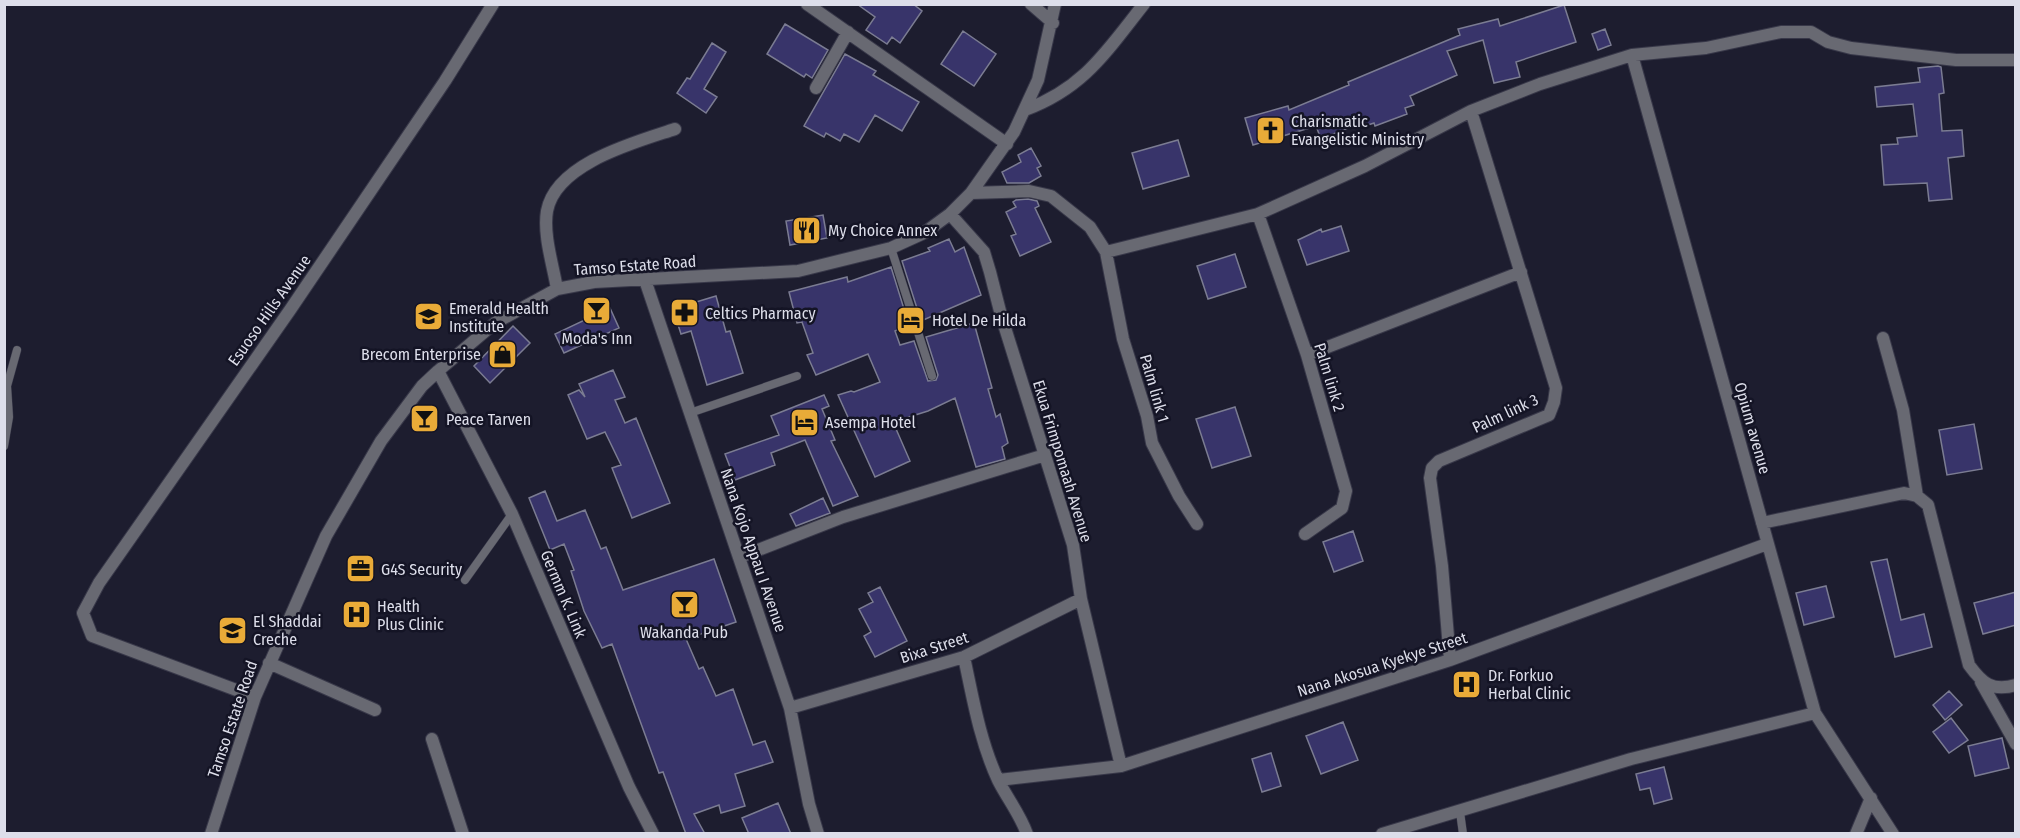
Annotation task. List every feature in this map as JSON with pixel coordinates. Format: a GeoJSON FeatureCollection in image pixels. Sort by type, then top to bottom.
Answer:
{"type":"FeatureCollection","features":[{"type":"Feature","properties":{"kind":"street","name":"Esuoso Hills Avenue"},"geometry":{"type":"LineString","coordinates":[[255,697],[92,636],[83,613],[99,583],[290,310],[445,81],[493,4]]}},
{"type":"Feature","properties":{"kind":"street"},"geometry":{"type":"LineString","coordinates":[[807,4],[1007,144]]}},
{"type":"Feature","properties":{"kind":"street"},"geometry":{"type":"LineString","coordinates":[[1031,4],[1053,23]]}},
{"type":"Feature","properties":{"kind":"street","name":"Tamso Estate Road"},"geometry":{"type":"LineString","coordinates":[[211,834],[255,697],[314,562],[360,474],[400,414],[438,371],[495,323],[557,289],[594,282],[798,271],[891,248],[924,233],[950,214],[971,193],[1007,144],[1038,80],[1053,23],[1055,4]]}},
{"type":"Feature","properties":{"kind":"street"},"geometry":{"type":"LineString","coordinates":[[1025,110],[1047,102],[1083,79],[1144,4]]}},
{"type":"Feature","properties":{"kind":"street"},"geometry":{"type":"LineString","coordinates":[[816,88],[849,32]]}},
{"type":"Feature","properties":{"kind":"street"},"geometry":{"type":"LineString","coordinates":[[971,193],[1029,191],[1051,196],[1090,227],[1106,252],[1258,214],[1365,166],[1471,111],[1540,84],[1632,55],[1706,48],[1781,32],[1810,32],[1828,42],[1851,48],[1956,60],[2016,60]]}},
{"type":"Feature","properties":{"kind":"street","name":"Opium avenue"},"geometry":{"type":"LineString","coordinates":[[1632,55],[1815,712],[1893,834]]}},
{"type":"Feature","properties":{"kind":"street","name":"Palm link 3"},"geometry":{"type":"LineString","coordinates":[[1450,660],[1442,566],[1430,477],[1432,468],[1438,461],[1549,414],[1556,388],[1471,111]]}},
{"type":"Feature","properties":{"kind":"street"},"geometry":{"type":"LineString","coordinates":[[557,289],[546,225],[549,204],[556,190],[584,166],[599,158],[623,146],[675,129]]}},
{"type":"Feature","properties":{"kind":"street","name":"Ekua Frimpomaah Avenue"},"geometry":{"type":"LineString","coordinates":[[950,214],[984,252],[1073,545],[1081,599],[1121,766]]}},
{"type":"Feature","properties":{"kind":"street","name":"Palm link 2"},"geometry":{"type":"LineString","coordinates":[[1258,214],[1307,355],[1346,491],[1342,508],[1305,534]]}},
{"type":"Feature","properties":{"kind":"street","name":"Palm link 1"},"geometry":{"type":"LineString","coordinates":[[1106,252],[1123,339],[1147,416],[1152,443],[1179,496],[1197,524]]}},
{"type":"Feature","properties":{"kind":"street"},"geometry":{"type":"LineString","coordinates":[[1307,355],[1521,272]]}},
{"type":"Feature","properties":{"kind":"street","name":"Nana Kojo Appau I Avenue"},"geometry":{"type":"LineString","coordinates":[[645,280],[790,708],[809,804],[818,834]]}},
{"type":"Feature","properties":{"kind":"street"},"geometry":{"type":"LineString","coordinates":[[1883,338],[1903,410],[1917,496]]}},
{"type":"Feature","properties":{"kind":"street","name":"Germm K. Link"},"geometry":{"type":"LineString","coordinates":[[438,371],[512,514],[629,787],[653,834]]}},
{"type":"Feature","properties":{"kind":"street"},"geometry":{"type":"LineString","coordinates":[[740,557],[843,517],[1045,455]]}},
{"type":"Feature","properties":{"kind":"street"},"geometry":{"type":"LineString","coordinates":[[1762,523],[1904,493],[1917,496],[1928,505],[1969,665],[2016,744]]}},
{"type":"Feature","properties":{"kind":"street","name":"Nana Akosua Kyekye Street"},"geometry":{"type":"LineString","coordinates":[[999,780],[1121,766],[1450,660],[1767,544]]}},
{"type":"Feature","properties":{"kind":"street","name":"Bixa Street"},"geometry":{"type":"LineString","coordinates":[[790,708],[964,657],[1081,599]]}},
{"type":"Feature","properties":{"kind":"street"},"geometry":{"type":"LineString","coordinates":[[964,657],[980,734],[999,780],[1022,819],[1027,834]]}},
{"type":"Feature","properties":{"kind":"street"},"geometry":{"type":"LineString","coordinates":[[269,663],[375,710]]}},
{"type":"Feature","properties":{"kind":"street"},"geometry":{"type":"LineString","coordinates":[[1981,682],[2003,689],[2016,685]]}},
{"type":"Feature","properties":{"kind":"street"},"geometry":{"type":"LineString","coordinates":[[1382,834],[1630,759],[1815,712]]}},
{"type":"Feature","properties":{"kind":"street"},"geometry":{"type":"LineString","coordinates":[[432,739],[463,834]]}},
{"type":"Feature","properties":{"kind":"street"},"geometry":{"type":"LineString","coordinates":[[1856,834],[1871,798]]}},
{"type":"Feature","properties":{"kind":"lane"},"geometry":{"type":"LineString","coordinates":[[891,248],[932,376]]}},
{"type":"Feature","properties":{"kind":"lane"},"geometry":{"type":"LineString","coordinates":[[4,446],[9,417],[7,386],[17,350]]}},
{"type":"Feature","properties":{"kind":"lane"},"geometry":{"type":"LineString","coordinates":[[690,412],[797,375]]}},
{"type":"Feature","properties":{"kind":"lane"},"geometry":{"type":"LineString","coordinates":[[465,580],[512,514]]}},
{"type":"Feature","properties":{"kind":"lane"},"geometry":{"type":"LineString","coordinates":[[1460,812],[1463,834]]}},
{"type":"Feature","properties":{"kind":"building"},"geometry":{"type":"Polygon","coordinates":[[[857,4],[913,4],[922,11],[900,43],[892,37],[887,44],[866,30],[875,17],[857,4]]]}},
{"type":"Feature","properties":{"kind":"building"},"geometry":{"type":"Polygon","coordinates":[[[1564,5],[1576,42],[1516,62],[1520,77],[1494,83],[1483,40],[1447,51],[1457,75],[1410,96],[1414,105],[1405,108],[1407,114],[1375,126],[1374,123],[1365,126],[1363,122],[1321,139],[1316,126],[1253,145],[1245,118],[1288,106],[1289,110],[1349,85],[1348,82],[1460,35],[1458,29],[1498,19],[1500,26],[1564,5]]]}},
{"type":"Feature","properties":{"kind":"building"},"geometry":{"type":"Polygon","coordinates":[[[785,24],[828,50],[812,78],[806,74],[804,77],[767,54],[785,24]]]}},
{"type":"Feature","properties":{"kind":"building"},"geometry":{"type":"Polygon","coordinates":[[[1605,29],[1611,45],[1598,50],[1592,34],[1605,29]]]}},
{"type":"Feature","properties":{"kind":"building"},"geometry":{"type":"Polygon","coordinates":[[[963,31],[996,54],[974,86],[941,64],[963,31]]]}},
{"type":"Feature","properties":{"kind":"building"},"geometry":{"type":"Polygon","coordinates":[[[712,43],[726,52],[704,89],[717,97],[706,113],[677,93],[687,78],[690,79],[712,43]]]}},
{"type":"Feature","properties":{"kind":"building"},"geometry":{"type":"Polygon","coordinates":[[[845,54],[876,71],[873,75],[919,102],[902,131],[875,115],[859,142],[844,134],[840,141],[826,133],[824,137],[804,126],[845,54]]]}},
{"type":"Feature","properties":{"kind":"building"},"geometry":{"type":"Polygon","coordinates":[[[1941,67],[1944,93],[1939,94],[1942,131],[1962,130],[1964,156],[1948,158],[1952,199],[1929,201],[1927,183],[1884,185],[1881,145],[1898,144],[1897,138],[1917,136],[1913,104],[1877,107],[1875,87],[1920,82],[1918,68],[1941,67]]]}},
{"type":"Feature","properties":{"kind":"building"},"geometry":{"type":"Polygon","coordinates":[[[1178,140],[1189,176],[1143,189],[1132,153],[1178,140]]]}},
{"type":"Feature","properties":{"kind":"building"},"geometry":{"type":"Polygon","coordinates":[[[1031,148],[1041,166],[1037,168],[1041,176],[1029,183],[1007,183],[1002,172],[1021,162],[1018,155],[1031,148]]]}},
{"type":"Feature","properties":{"kind":"building"},"geometry":{"type":"Polygon","coordinates":[[[1016,200],[1037,201],[1039,206],[1035,208],[1051,242],[1020,256],[1011,236],[1016,234],[1006,212],[1016,207],[1013,202],[1016,200]]]}},
{"type":"Feature","properties":{"kind":"building","name":"My Choice Annex"},"geometry":{"type":"Polygon","coordinates":[[[823,215],[827,238],[790,245],[786,221],[823,215]]]}},
{"type":"Feature","properties":{"kind":"building"},"geometry":{"type":"Polygon","coordinates":[[[1341,226],[1349,251],[1307,265],[1298,240],[1321,229],[1322,232],[1341,226]]]}},
{"type":"Feature","properties":{"kind":"building"},"geometry":{"type":"Polygon","coordinates":[[[949,239],[955,252],[964,247],[981,295],[921,321],[902,261],[930,251],[928,248],[949,239]]]}},
{"type":"Feature","properties":{"kind":"building"},"geometry":{"type":"Polygon","coordinates":[[[1235,254],[1246,287],[1208,299],[1197,266],[1235,254]]]}},
{"type":"Feature","properties":{"kind":"building"},"geometry":{"type":"Polygon","coordinates":[[[891,267],[909,325],[895,331],[900,345],[914,341],[928,381],[936,380],[938,375],[926,337],[974,323],[992,388],[988,389],[996,417],[1000,414],[1008,443],[1002,447],[1005,459],[976,467],[955,398],[928,411],[893,422],[910,461],[875,477],[838,395],[854,392],[880,382],[868,354],[816,375],[807,355],[813,353],[802,322],[797,323],[789,292],[847,277],[848,282],[891,267]]]}},
{"type":"Feature","properties":{"kind":"building"},"geometry":{"type":"Polygon","coordinates":[[[716,296],[726,332],[730,331],[743,373],[707,385],[691,331],[681,334],[673,309],[716,296]]]}},
{"type":"Feature","properties":{"kind":"building"},"geometry":{"type":"Polygon","coordinates":[[[610,308],[619,328],[564,353],[555,334],[610,308]]]}},
{"type":"Feature","properties":{"kind":"building","name":"Brecom Enterprise"},"geometry":{"type":"Polygon","coordinates":[[[513,326],[530,343],[490,383],[474,366],[513,326]]]}},
{"type":"Feature","properties":{"kind":"building"},"geometry":{"type":"Polygon","coordinates":[[[613,370],[625,397],[615,400],[625,423],[636,418],[670,503],[632,518],[612,468],[621,465],[605,432],[587,439],[568,395],[579,390],[585,397],[579,384],[613,370]]]}},
{"type":"Feature","properties":{"kind":"building"},"geometry":{"type":"Polygon","coordinates":[[[824,395],[829,406],[822,409],[835,440],[831,441],[858,496],[833,506],[805,440],[771,453],[775,465],[735,480],[725,454],[779,435],[771,416],[824,395]]]}},
{"type":"Feature","properties":{"kind":"building"},"geometry":{"type":"Polygon","coordinates":[[[1235,407],[1251,456],[1212,468],[1196,419],[1235,407]]]}},
{"type":"Feature","properties":{"kind":"building"},"geometry":{"type":"Polygon","coordinates":[[[1974,424],[1982,469],[1947,475],[1939,430],[1974,424]]]}},
{"type":"Feature","properties":{"kind":"building"},"geometry":{"type":"Polygon","coordinates":[[[545,491],[557,521],[585,510],[601,549],[606,547],[623,590],[714,559],[736,622],[686,639],[699,669],[703,667],[716,696],[733,689],[753,745],[765,741],[773,762],[735,774],[745,806],[721,813],[719,805],[694,814],[705,834],[686,834],[663,772],[659,773],[612,644],[602,648],[584,611],[571,571],[574,570],[564,544],[550,550],[529,498],[545,491]]]}},
{"type":"Feature","properties":{"kind":"building"},"geometry":{"type":"Polygon","coordinates":[[[823,498],[830,513],[796,526],[790,514],[823,498]]]}},
{"type":"Feature","properties":{"kind":"building"},"geometry":{"type":"Polygon","coordinates":[[[1353,531],[1363,561],[1334,572],[1323,542],[1353,531]]]}},
{"type":"Feature","properties":{"kind":"building"},"geometry":{"type":"Polygon","coordinates":[[[1887,559],[1901,620],[1924,614],[1932,647],[1895,657],[1871,562],[1887,559]]]}},
{"type":"Feature","properties":{"kind":"building"},"geometry":{"type":"Polygon","coordinates":[[[1826,586],[1834,617],[1804,625],[1796,593],[1826,586]]]}},
{"type":"Feature","properties":{"kind":"building"},"geometry":{"type":"Polygon","coordinates":[[[880,587],[907,641],[875,657],[864,636],[871,632],[859,609],[873,602],[868,593],[880,587]]]}},
{"type":"Feature","properties":{"kind":"building"},"geometry":{"type":"Polygon","coordinates":[[[2016,592],[2016,625],[1983,634],[1974,603],[2016,592]]]}},
{"type":"Feature","properties":{"kind":"building"},"geometry":{"type":"Polygon","coordinates":[[[1949,691],[1962,705],[1945,720],[1933,705],[1949,691]]]}},
{"type":"Feature","properties":{"kind":"building"},"geometry":{"type":"Polygon","coordinates":[[[1951,718],[1968,740],[1949,753],[1933,732],[1951,718]]]}},
{"type":"Feature","properties":{"kind":"building"},"geometry":{"type":"Polygon","coordinates":[[[1343,722],[1358,760],[1321,774],[1306,736],[1343,722]]]}},
{"type":"Feature","properties":{"kind":"building"},"geometry":{"type":"Polygon","coordinates":[[[2002,738],[2009,768],[1975,776],[1968,746],[2002,738]]]}},
{"type":"Feature","properties":{"kind":"building"},"geometry":{"type":"Polygon","coordinates":[[[1271,753],[1281,786],[1262,792],[1252,759],[1271,753]]]}},
{"type":"Feature","properties":{"kind":"building"},"geometry":{"type":"Polygon","coordinates":[[[1664,767],[1672,799],[1654,804],[1650,788],[1640,790],[1636,774],[1664,767]]]}},
{"type":"Feature","properties":{"kind":"building"},"geometry":{"type":"Polygon","coordinates":[[[778,803],[791,834],[749,834],[742,818],[778,803]]]}},
{"type":"Feature","properties":{"kind":"place","name":"Charismatic Evangelistic Ministry"},"geometry":{"type":"Point","coordinates":[1270,130]}},
{"type":"Feature","properties":{"kind":"place","name":"My Choice Annex"},"geometry":{"type":"Point","coordinates":[807,230]}},
{"type":"Feature","properties":{"kind":"place","name":"Moda's Inn"},"geometry":{"type":"Point","coordinates":[597,310]}},
{"type":"Feature","properties":{"kind":"place","name":"Celtics Pharmacy"},"geometry":{"type":"Point","coordinates":[684,313]}},
{"type":"Feature","properties":{"kind":"place","name":"Emerald Health Institute"},"geometry":{"type":"Point","coordinates":[428,317]}},
{"type":"Feature","properties":{"kind":"place","name":"Hotel De Hilda"},"geometry":{"type":"Point","coordinates":[911,320]}},
{"type":"Feature","properties":{"kind":"place","name":"Brecom Enterprise"},"geometry":{"type":"Point","coordinates":[502,354]}},
{"type":"Feature","properties":{"kind":"place","name":"Peace Tarven"},"geometry":{"type":"Point","coordinates":[425,419]}},
{"type":"Feature","properties":{"kind":"place","name":"Asempa Hotel"},"geometry":{"type":"Point","coordinates":[804,422]}},
{"type":"Feature","properties":{"kind":"place","name":"G4S Security"},"geometry":{"type":"Point","coordinates":[360,569]}},
{"type":"Feature","properties":{"kind":"place","name":"Wakanda Pub"},"geometry":{"type":"Point","coordinates":[684,604]}},
{"type":"Feature","properties":{"kind":"place","name":"Health Plus Clinic"},"geometry":{"type":"Point","coordinates":[356,615]}},
{"type":"Feature","properties":{"kind":"place","name":"El Shaddai Creche"},"geometry":{"type":"Point","coordinates":[232,630]}},
{"type":"Feature","properties":{"kind":"place","name":"Dr. Forkuo Herbal Clinic"},"geometry":{"type":"Point","coordinates":[1467,684]}}]}
